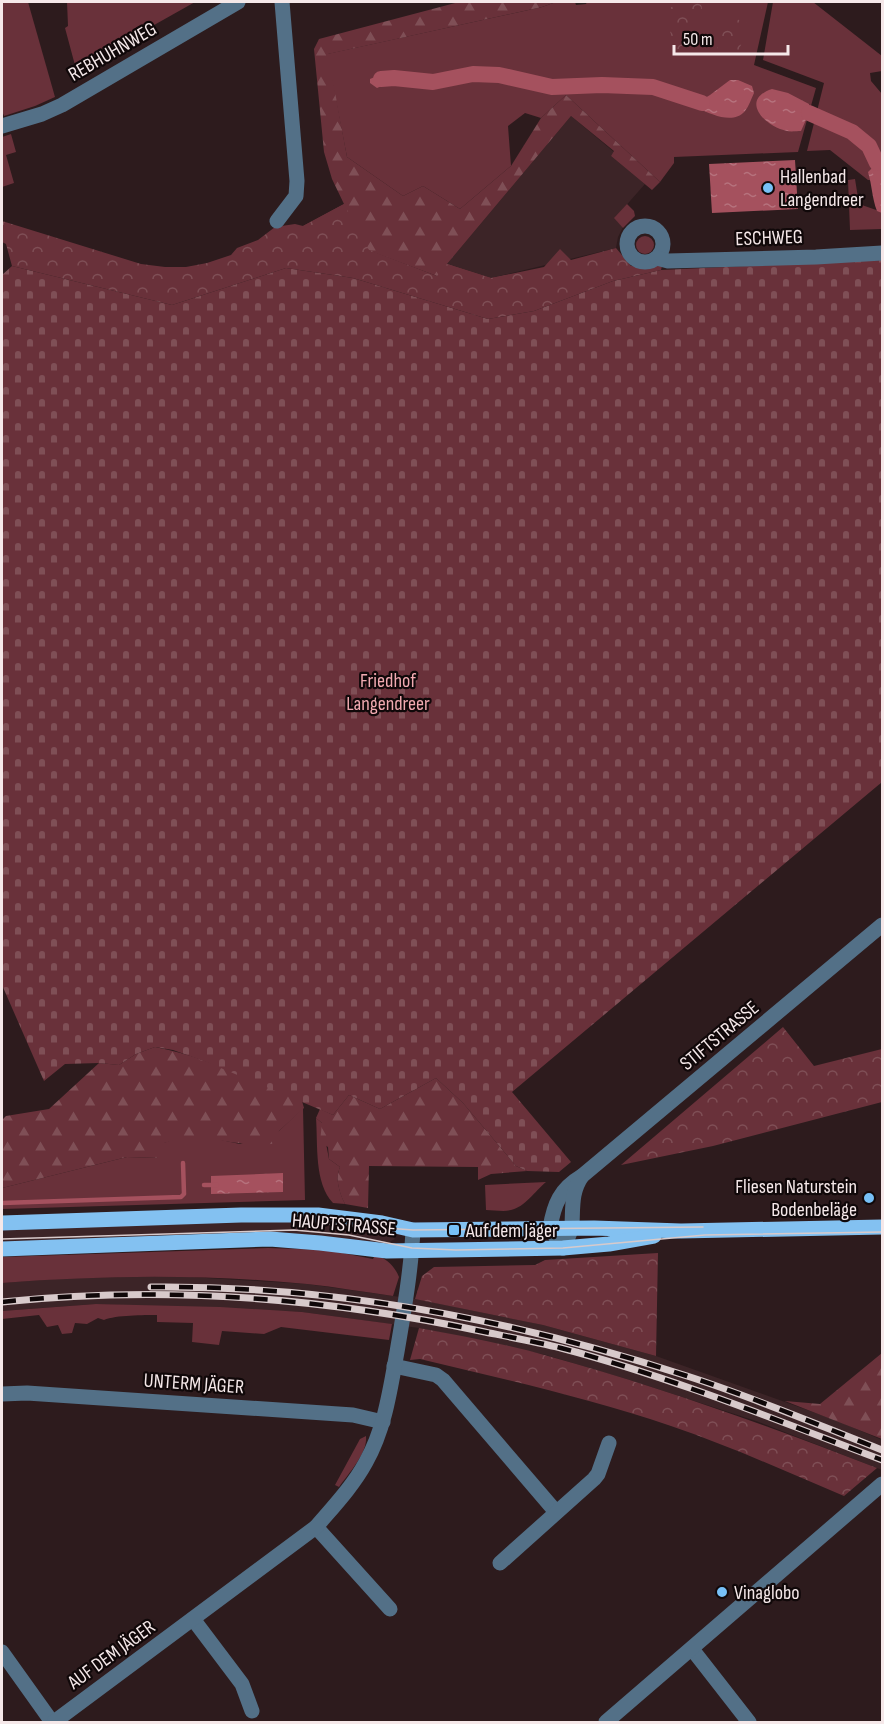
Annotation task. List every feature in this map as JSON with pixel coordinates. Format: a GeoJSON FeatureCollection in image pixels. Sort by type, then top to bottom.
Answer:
{"type":"FeatureCollection","features":[{"type":"Feature","properties":{"kind":"main road","name":"HAUPTSTRASSE"},"geometry":{"type":"LineString","coordinates":[[2,1223],[241,1215],[318,1215],[382,1223],[413,1230],[572,1227],[681,1231],[882,1227]]}},
{"type":"Feature","properties":{"kind":"main road","name":"HAUPTSTRASSE"},"geometry":{"type":"LineString","coordinates":[[2,1249],[270,1239],[387,1251],[563,1248],[609,1244],[681,1231]]}},
{"type":"Feature","properties":{"kind":"street","name":"REBHUHNWEG"},"geometry":{"type":"LineString","coordinates":[[2,126],[42,114],[62,105],[238,2]]}},
{"type":"Feature","properties":{"kind":"street"},"geometry":{"type":"LineString","coordinates":[[277,221],[296,196],[297,180],[282,2]]}},
{"type":"Feature","properties":{"kind":"street","name":"ESCHWEG"},"geometry":{"type":"LineString","coordinates":[[657,258],[663,246],[660,235],[653,228],[644,226],[633,230],[627,240],[627,251],[638,262],[657,258],[668,261],[882,253]]}},
{"type":"Feature","properties":{"kind":"street","name":"STIFTSTRASSE"},"geometry":{"type":"LineString","coordinates":[[550,1228],[557,1197],[571,1183],[882,925]]}},
{"type":"Feature","properties":{"kind":"street"},"geometry":{"type":"LineString","coordinates":[[563,1248],[572,1227],[571,1211],[574,1193],[582,1176]]}},
{"type":"Feature","properties":{"kind":"street"},"geometry":{"type":"LineString","coordinates":[[550,1228],[563,1248]]}},
{"type":"Feature","properties":{"kind":"street","name":"AUF DEM JÄGER"},"geometry":{"type":"LineString","coordinates":[[53,1722],[316,1527],[343,1496],[366,1463],[378,1439],[390,1398],[407,1297],[413,1230]]}},
{"type":"Feature","properties":{"kind":"street"},"geometry":{"type":"LineString","coordinates":[[394,1366],[436,1374],[443,1380],[556,1512]]}},
{"type":"Feature","properties":{"kind":"street","name":"UNTERM JÄGER"},"geometry":{"type":"LineString","coordinates":[[2,1394],[27,1393],[353,1415],[383,1422]]}},
{"type":"Feature","properties":{"kind":"street"},"geometry":{"type":"LineString","coordinates":[[500,1563],[598,1474],[609,1443]]}},
{"type":"Feature","properties":{"kind":"street"},"geometry":{"type":"LineString","coordinates":[[606,1722],[882,1484]]}},
{"type":"Feature","properties":{"kind":"street"},"geometry":{"type":"LineString","coordinates":[[316,1527],[390,1609]]}},
{"type":"Feature","properties":{"kind":"street"},"geometry":{"type":"LineString","coordinates":[[194,1619],[242,1684],[252,1711]]}},
{"type":"Feature","properties":{"kind":"street"},"geometry":{"type":"LineString","coordinates":[[692,1649],[749,1722]]}},
{"type":"Feature","properties":{"kind":"street"},"geometry":{"type":"LineString","coordinates":[[2,1652],[53,1722]]}},
{"type":"Feature","properties":{"kind":"shaded area"},"geometry":{"type":"Polygon","coordinates":[[[571,116],[614,152],[611,156],[645,184],[615,218],[623,227],[616,248],[491,278],[447,264],[571,116]]]}},
{"type":"Feature","properties":{"kind":"shaded area"},"geometry":{"type":"Polygon","coordinates":[[[294,1218],[364,1225],[390,1233],[395,1239],[385,1244],[2,1243],[2,1227],[294,1218]]]}},
{"type":"Feature","properties":{"kind":"shaded area"},"geometry":{"type":"Polygon","coordinates":[[[174,1276],[307,1284],[422,1300],[543,1325],[656,1356],[838,1421],[882,1440],[882,1470],[756,1421],[633,1381],[546,1355],[419,1328],[302,1312],[96,1304],[2,1311],[2,1283],[67,1278],[174,1276]]]}},
{"type":"Feature","properties":{"kind":"green space"},"geometry":{"type":"Polygon","coordinates":[[[2,2],[28,2],[55,97],[4,116],[2,111],[2,2]]]}},
{"type":"Feature","properties":{"kind":"green space"},"geometry":{"type":"Polygon","coordinates":[[[67,2],[195,2],[76,69],[65,28],[68,26],[67,2]]]}},
{"type":"Feature","properties":{"kind":"green space"},"geometry":{"type":"Polygon","coordinates":[[[459,2],[556,2],[328,54],[347,157],[403,196],[423,186],[460,209],[511,166],[541,118],[566,95],[660,182],[652,190],[611,156],[614,151],[571,116],[447,264],[491,278],[513,274],[519,286],[437,276],[303,226],[344,204],[332,179],[324,152],[314,49],[319,39],[459,2]]]}},
{"type":"Feature","properties":{"kind":"green space"},"geometry":{"type":"Polygon","coordinates":[[[556,2],[575,2],[576,5],[587,2],[768,2],[754,65],[816,88],[798,152],[674,157],[674,163],[660,182],[566,95],[541,118],[525,113],[508,126],[511,166],[460,209],[423,186],[403,196],[347,157],[327,54],[556,2]]]}},
{"type":"Feature","properties":{"kind":"green space"},"geometry":{"type":"Polygon","coordinates":[[[690,2],[701,3],[702,9],[690,44],[684,49],[675,49],[668,24],[668,8],[690,2]]]}},
{"type":"Feature","properties":{"kind":"green space"},"geometry":{"type":"Polygon","coordinates":[[[773,2],[813,2],[882,56],[882,71],[870,73],[871,81],[882,94],[882,181],[868,180],[830,150],[807,151],[824,83],[763,60],[773,2]]]}},
{"type":"Feature","properties":{"kind":"green space"},"geometry":{"type":"Polygon","coordinates":[[[724,14],[749,24],[737,55],[717,48],[724,14]]]}},
{"type":"Feature","properties":{"kind":"green space"},"geometry":{"type":"Polygon","coordinates":[[[11,134],[16,152],[6,155],[14,183],[2,187],[2,137],[11,134]]]}},
{"type":"Feature","properties":{"kind":"green space"},"geometry":{"type":"Polygon","coordinates":[[[855,179],[859,204],[882,212],[882,229],[850,230],[848,180],[855,179]]]}},
{"type":"Feature","properties":{"kind":"green space"},"geometry":{"type":"Polygon","coordinates":[[[344,204],[369,250],[437,276],[447,264],[491,278],[544,267],[560,249],[571,260],[616,248],[631,266],[648,267],[658,263],[662,266],[661,270],[613,281],[534,311],[488,319],[353,278],[286,268],[172,305],[12,266],[6,244],[2,242],[2,221],[141,264],[186,267],[231,255],[237,248],[258,240],[275,227],[295,224],[303,226],[344,204]]]}},
{"type":"Feature","properties":{"kind":"green space"},"geometry":{"type":"Polygon","coordinates":[[[627,204],[634,211],[635,216],[623,228],[614,218],[627,204]]]}},
{"type":"Feature","properties":{"kind":"green space"},"geometry":{"type":"Polygon","coordinates":[[[645,236],[651,239],[654,245],[651,251],[645,254],[639,251],[636,245],[639,239],[645,236]]]}},
{"type":"Feature","properties":{"kind":"green space","name":"Friedhof Langendreer"},"geometry":{"type":"Polygon","coordinates":[[[882,260],[882,782],[512,1092],[571,1162],[559,1172],[527,1171],[516,1166],[463,1103],[436,1078],[380,1109],[349,1095],[333,1115],[204,1061],[173,1050],[155,1047],[136,1054],[119,1065],[65,1064],[44,1081],[2,985],[2,275],[12,266],[172,305],[286,268],[353,278],[488,319],[534,311],[613,281],[661,270],[882,260]]]}},
{"type":"Feature","properties":{"kind":"green space"},"geometry":{"type":"Polygon","coordinates":[[[783,1027],[814,1066],[882,1049],[882,1102],[713,1146],[621,1165],[783,1027]]]}},
{"type":"Feature","properties":{"kind":"green space"},"geometry":{"type":"Polygon","coordinates":[[[155,1047],[174,1051],[229,1070],[302,1101],[304,1108],[279,1131],[272,1144],[246,1144],[201,1138],[184,1139],[164,1143],[159,1158],[127,1157],[2,1188],[2,1120],[6,1116],[49,1109],[99,1063],[119,1065],[136,1054],[155,1047]]]}},
{"type":"Feature","properties":{"kind":"green space"},"geometry":{"type":"Polygon","coordinates":[[[436,1078],[463,1103],[516,1166],[527,1171],[491,1174],[478,1180],[478,1167],[369,1166],[368,1208],[345,1204],[338,1186],[340,1167],[329,1159],[328,1147],[320,1142],[322,1123],[316,1118],[320,1109],[333,1115],[349,1095],[380,1109],[436,1078]]]}},
{"type":"Feature","properties":{"kind":"green space"},"geometry":{"type":"Polygon","coordinates":[[[303,1108],[305,1200],[2,1209],[2,1188],[127,1157],[158,1158],[163,1143],[182,1137],[212,1138],[240,1144],[279,1131],[303,1108]]]}},
{"type":"Feature","properties":{"kind":"green space"},"geometry":{"type":"Polygon","coordinates":[[[316,1118],[322,1123],[329,1159],[340,1167],[338,1185],[345,1204],[333,1203],[323,1185],[318,1163],[316,1118]]]}},
{"type":"Feature","properties":{"kind":"green space"},"geometry":{"type":"Polygon","coordinates":[[[546,1182],[516,1208],[505,1211],[486,1210],[485,1185],[546,1182]]]}},
{"type":"Feature","properties":{"kind":"green space"},"geometry":{"type":"Polygon","coordinates":[[[268,1248],[327,1250],[373,1259],[375,1255],[390,1263],[399,1277],[393,1296],[307,1284],[231,1278],[116,1277],[2,1283],[2,1257],[268,1248]]]}},
{"type":"Feature","properties":{"kind":"green space"},"geometry":{"type":"Polygon","coordinates":[[[658,1253],[656,1356],[543,1325],[415,1299],[422,1276],[434,1267],[535,1265],[545,1260],[658,1253]]]}},
{"type":"Feature","properties":{"kind":"green space"},"geometry":{"type":"Polygon","coordinates":[[[96,1304],[220,1307],[302,1312],[392,1324],[389,1340],[281,1327],[264,1334],[222,1331],[219,1345],[192,1342],[193,1323],[157,1322],[157,1315],[123,1316],[104,1320],[98,1318],[87,1324],[75,1323],[72,1333],[62,1334],[58,1325],[47,1327],[39,1315],[2,1319],[2,1311],[96,1304]]]}},
{"type":"Feature","properties":{"kind":"green space"},"geometry":{"type":"Polygon","coordinates":[[[419,1328],[484,1340],[548,1356],[631,1381],[755,1422],[877,1468],[844,1496],[715,1442],[640,1416],[515,1382],[420,1359],[410,1360],[419,1328]]]}},
{"type":"Feature","properties":{"kind":"green space"},"geometry":{"type":"Polygon","coordinates":[[[882,1353],[882,1439],[785,1401],[820,1404],[882,1353]]]}},
{"type":"Feature","properties":{"kind":"green space"},"geometry":{"type":"Polygon","coordinates":[[[366,1436],[364,1449],[357,1463],[339,1487],[335,1485],[360,1439],[366,1436]]]}},
{"type":"Feature","properties":{"kind":"water"},"geometry":{"type":"Polygon","coordinates":[[[382,74],[394,78],[393,81],[377,88],[370,83],[370,79],[382,74]]]}},
{"type":"Feature","properties":{"kind":"water"},"geometry":{"type":"Polygon","coordinates":[[[730,80],[738,80],[752,86],[754,93],[745,111],[729,118],[716,116],[699,109],[700,101],[730,80]]]}},
{"type":"Feature","properties":{"kind":"water"},"geometry":{"type":"Polygon","coordinates":[[[772,89],[788,93],[809,104],[809,113],[801,131],[779,128],[759,113],[756,106],[757,100],[762,94],[772,89]]]}},
{"type":"Feature","properties":{"kind":"water"},"geometry":{"type":"Polygon","coordinates":[[[795,160],[798,209],[712,213],[709,164],[795,160]]]}},
{"type":"Feature","properties":{"kind":"water"},"geometry":{"type":"Polygon","coordinates":[[[877,163],[882,163],[882,213],[877,211],[868,172],[877,163]]]}},
{"type":"Feature","properties":{"kind":"water"},"geometry":{"type":"Polygon","coordinates":[[[283,1173],[283,1192],[211,1194],[211,1176],[283,1173]]]}},
{"type":"Feature","properties":{"kind":"waterway"},"geometry":{"type":"LineString","coordinates":[[381,79],[433,82],[473,74],[499,75],[552,87],[602,85],[653,87],[702,103]]}},
{"type":"Feature","properties":{"kind":"waterway"},"geometry":{"type":"LineString","coordinates":[[809,113],[852,132],[869,146],[877,163]]}},
{"type":"Feature","properties":{"kind":"waterway"},"geometry":{"type":"LineString","coordinates":[[2,1203],[181,1197],[184,1194],[183,1163]]}},
{"type":"Feature","properties":{"kind":"waterway"},"geometry":{"type":"LineString","coordinates":[[204,1185],[217,1185]]}},
{"type":"Feature","properties":{"kind":"tram line"},"geometry":{"type":"LineString","coordinates":[[319,1223],[413,1230],[703,1227]]}},
{"type":"Feature","properties":{"kind":"tram line"},"geometry":{"type":"LineString","coordinates":[[2,1239],[294,1230],[349,1235],[412,1248],[456,1250],[563,1248],[705,1235],[882,1232]]}},
{"type":"Feature","properties":{"kind":"railway"},"geometry":{"type":"LineString","coordinates":[[151,1287],[287,1292],[423,1310],[490,1323],[622,1356],[712,1384],[882,1450]]}},
{"type":"Feature","properties":{"kind":"railway"},"geometry":{"type":"LineString","coordinates":[[2,1302],[62,1297],[183,1295],[305,1303],[425,1320],[561,1348],[602,1359],[723,1400],[882,1460]]}},
{"type":"Feature","properties":{"kind":"place","name":"Hallenbad Langendreer"},"geometry":{"type":"Point","coordinates":[768,188]}},
{"type":"Feature","properties":{"kind":"place","name":"Fliesen Naturstein Bodenbeläge"},"geometry":{"type":"Point","coordinates":[869,1198]}},
{"type":"Feature","properties":{"kind":"place","name":"Auf dem Jäger"},"geometry":{"type":"Point","coordinates":[454,1230]}},
{"type":"Feature","properties":{"kind":"place","name":"Vinaglobo"},"geometry":{"type":"Point","coordinates":[722,1592]}}]}
